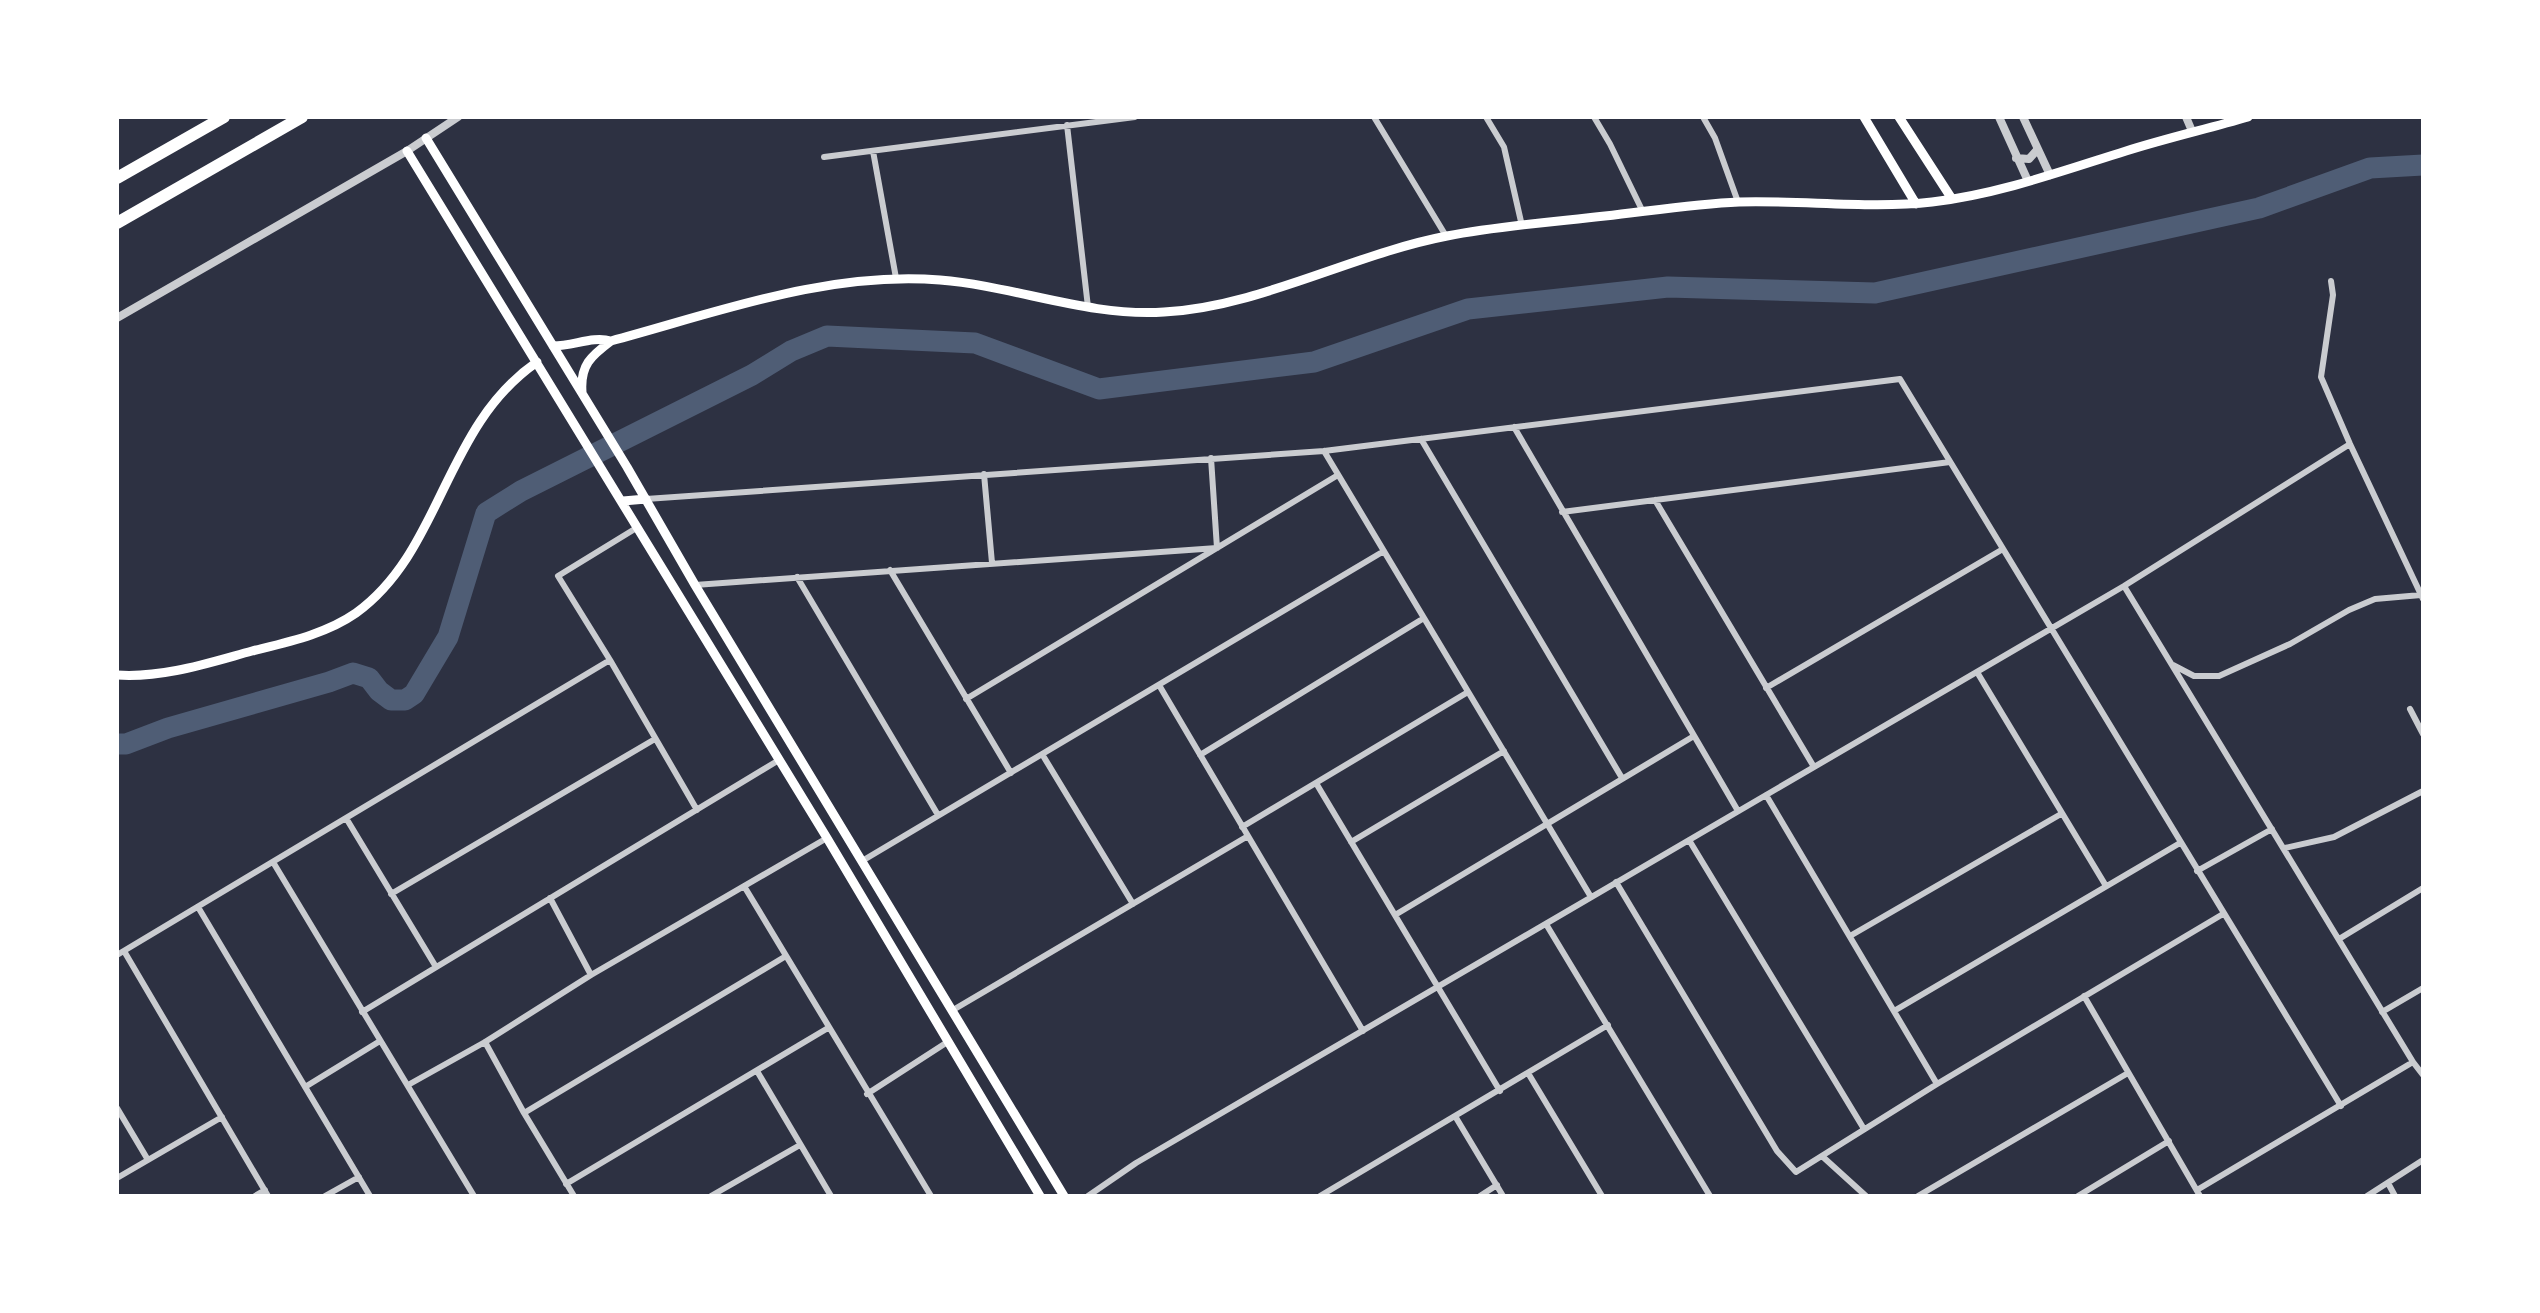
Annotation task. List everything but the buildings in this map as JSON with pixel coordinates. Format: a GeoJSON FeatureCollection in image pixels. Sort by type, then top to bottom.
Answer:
{"type":"FeatureCollection","features":[{"type":"Feature","properties":{"kind":"highway"},"geometry":{"type":"LineString","coordinates":[[117,178],[225,117]]}},
{"type":"Feature","properties":{"kind":"highway"},"geometry":{"type":"LineString","coordinates":[[117,223],[302,117]]}},
{"type":"Feature","properties":{"kind":"main road"},"geometry":{"type":"LineString","coordinates":[[1864,117],[1916,204]]}},
{"type":"Feature","properties":{"kind":"main road"},"geometry":{"type":"LineString","coordinates":[[1899,117],[1952,200]]}},
{"type":"Feature","properties":{"kind":"main road"},"geometry":{"type":"LineString","coordinates":[[582,392],[582,379],[587,362],[611,341],[808,288],[896,278],[940,280],[984,285],[1088,307],[1163,313],[1200,308],[1249,296],[1412,244],[1446,236],[1738,202],[1916,204],[1952,200],[2050,175],[2192,131],[2212,122],[2248,117]]}},
{"type":"Feature","properties":{"kind":"main road"},"geometry":{"type":"LineString","coordinates":[[426,138],[582,392],[1064,1196]]}},
{"type":"Feature","properties":{"kind":"main road"},"geometry":{"type":"LineString","coordinates":[[407,150],[827,838],[1040,1196]]}},
{"type":"Feature","properties":{"kind":"main road"},"geometry":{"type":"LineString","coordinates":[[553,346],[600,338],[611,341]]}},
{"type":"Feature","properties":{"kind":"main road"},"geometry":{"type":"LineString","coordinates":[[117,675],[157,674],[196,667],[318,633],[356,613],[387,584],[400,567],[420,535],[477,424],[503,391],[537,362]]}},
{"type":"Feature","properties":{"kind":"main road"},"geometry":{"type":"LineString","coordinates":[[623,501],[646,499]]}},
{"type":"Feature","properties":{"kind":"street"},"geometry":{"type":"LineString","coordinates":[[117,318],[407,150],[458,117]]}},
{"type":"Feature","properties":{"kind":"street"},"geometry":{"type":"LineString","coordinates":[[824,158],[1135,117]]}},
{"type":"Feature","properties":{"kind":"street"},"geometry":{"type":"LineString","coordinates":[[1374,117],[1446,236]]}},
{"type":"Feature","properties":{"kind":"street"},"geometry":{"type":"LineString","coordinates":[[1486,117],[1504,147],[1522,226]]}},
{"type":"Feature","properties":{"kind":"street"},"geometry":{"type":"LineString","coordinates":[[1594,117],[1643,212]]}},
{"type":"Feature","properties":{"kind":"street"},"geometry":{"type":"LineString","coordinates":[[1703,117],[1716,138],[1738,202]]}},
{"type":"Feature","properties":{"kind":"street"},"geometry":{"type":"LineString","coordinates":[[1999,117],[2028,181]]}},
{"type":"Feature","properties":{"kind":"street"},"geometry":{"type":"LineString","coordinates":[[2023,117],[2050,175]]}},
{"type":"Feature","properties":{"kind":"street"},"geometry":{"type":"LineString","coordinates":[[2186,117],[2192,131]]}},
{"type":"Feature","properties":{"kind":"street"},"geometry":{"type":"LineString","coordinates":[[1067,125],[1088,307]]}},
{"type":"Feature","properties":{"kind":"street"},"geometry":{"type":"LineString","coordinates":[[2016,158],[2029,159],[2037,150]]}},
{"type":"Feature","properties":{"kind":"street"},"geometry":{"type":"LineString","coordinates":[[873,151],[896,278]]}},
{"type":"Feature","properties":{"kind":"street"},"geometry":{"type":"LineString","coordinates":[[2171,664],[2194,676],[2219,676],[2290,644],[2349,610],[2375,599],[2422,597],[2321,377],[2333,295],[2332,281]]}},
{"type":"Feature","properties":{"kind":"street"},"geometry":{"type":"LineString","coordinates":[[646,499],[1324,451],[1900,379],[2341,1106]]}},
{"type":"Feature","properties":{"kind":"street"},"geometry":{"type":"LineString","coordinates":[[1514,427],[1738,811]]}},
{"type":"Feature","properties":{"kind":"street"},"geometry":{"type":"LineString","coordinates":[[1421,439],[1622,778]]}},
{"type":"Feature","properties":{"kind":"street"},"geometry":{"type":"LineString","coordinates":[[1088,1196],[1136,1163],[2124,586],[2350,444]]}},
{"type":"Feature","properties":{"kind":"street"},"geometry":{"type":"LineString","coordinates":[[1324,451],[1591,897]]}},
{"type":"Feature","properties":{"kind":"street"},"geometry":{"type":"LineString","coordinates":[[1211,458],[1217,548]]}},
{"type":"Feature","properties":{"kind":"street"},"geometry":{"type":"LineString","coordinates":[[1562,512],[1950,462]]}},
{"type":"Feature","properties":{"kind":"street"},"geometry":{"type":"LineString","coordinates":[[984,474],[992,563]]}},
{"type":"Feature","properties":{"kind":"street"},"geometry":{"type":"LineString","coordinates":[[966,699],[1338,475]]}},
{"type":"Feature","properties":{"kind":"street"},"geometry":{"type":"LineString","coordinates":[[1654,500],[1814,767]]}},
{"type":"Feature","properties":{"kind":"street"},"geometry":{"type":"LineString","coordinates":[[638,527],[558,576],[697,810]]}},
{"type":"Feature","properties":{"kind":"street"},"geometry":{"type":"LineString","coordinates":[[695,584],[1217,548]]}},
{"type":"Feature","properties":{"kind":"street"},"geometry":{"type":"LineString","coordinates":[[1766,688],[2003,549]]}},
{"type":"Feature","properties":{"kind":"street"},"geometry":{"type":"LineString","coordinates":[[862,860],[1384,551]]}},
{"type":"Feature","properties":{"kind":"street"},"geometry":{"type":"LineString","coordinates":[[890,570],[1010,773]]}},
{"type":"Feature","properties":{"kind":"street"},"geometry":{"type":"LineString","coordinates":[[797,577],[938,816]]}},
{"type":"Feature","properties":{"kind":"street"},"geometry":{"type":"LineString","coordinates":[[2124,586],[2382,1012],[2423,1075]]}},
{"type":"Feature","properties":{"kind":"street"},"geometry":{"type":"LineString","coordinates":[[1200,755],[1424,618]]}},
{"type":"Feature","properties":{"kind":"street"},"geometry":{"type":"LineString","coordinates":[[255,1196],[267,1193],[120,953],[610,660]]}},
{"type":"Feature","properties":{"kind":"street"},"geometry":{"type":"LineString","coordinates":[[1977,671],[2106,886]]}},
{"type":"Feature","properties":{"kind":"street"},"geometry":{"type":"LineString","coordinates":[[1159,685],[1363,1031]]}},
{"type":"Feature","properties":{"kind":"street"},"geometry":{"type":"LineString","coordinates":[[1242,827],[1468,692]]}},
{"type":"Feature","properties":{"kind":"street"},"geometry":{"type":"LineString","coordinates":[[2410,709],[2423,734]]}},
{"type":"Feature","properties":{"kind":"street"},"geometry":{"type":"LineString","coordinates":[[1395,915],[1694,736]]}},
{"type":"Feature","properties":{"kind":"street"},"geometry":{"type":"LineString","coordinates":[[391,894],[655,739]]}},
{"type":"Feature","properties":{"kind":"street"},"geometry":{"type":"LineString","coordinates":[[1352,842],[1504,751]]}},
{"type":"Feature","properties":{"kind":"street"},"geometry":{"type":"LineString","coordinates":[[1042,754],[1133,904]]}},
{"type":"Feature","properties":{"kind":"street"},"geometry":{"type":"LineString","coordinates":[[362,1012],[779,760]]}},
{"type":"Feature","properties":{"kind":"street"},"geometry":{"type":"LineString","coordinates":[[1316,783],[1500,1091]]}},
{"type":"Feature","properties":{"kind":"street"},"geometry":{"type":"LineString","coordinates":[[2285,848],[2334,837],[2423,791]]}},
{"type":"Feature","properties":{"kind":"street"},"geometry":{"type":"LineString","coordinates":[[1766,795],[1937,1084]]}},
{"type":"Feature","properties":{"kind":"street"},"geometry":{"type":"LineString","coordinates":[[1850,936],[2061,814]]}},
{"type":"Feature","properties":{"kind":"street"},"geometry":{"type":"LineString","coordinates":[[346,818],[436,967]]}},
{"type":"Feature","properties":{"kind":"street"},"geometry":{"type":"LineString","coordinates":[[2197,872],[2272,829]]}},
{"type":"Feature","properties":{"kind":"street"},"geometry":{"type":"LineString","coordinates":[[953,1010],[1248,836]]}},
{"type":"Feature","properties":{"kind":"street"},"geometry":{"type":"LineString","coordinates":[[408,1085],[827,838]]}},
{"type":"Feature","properties":{"kind":"street"},"geometry":{"type":"LineString","coordinates":[[1689,840],[1864,1129]]}},
{"type":"Feature","properties":{"kind":"street"},"geometry":{"type":"LineString","coordinates":[[1894,1011],[2180,844]]}},
{"type":"Feature","properties":{"kind":"street"},"geometry":{"type":"LineString","coordinates":[[273,862],[474,1196]]}},
{"type":"Feature","properties":{"kind":"street"},"geometry":{"type":"LineString","coordinates":[[1616,882],[1777,1151],[1796,1172],[1937,1084],[2223,914]]}},
{"type":"Feature","properties":{"kind":"street"},"geometry":{"type":"LineString","coordinates":[[744,887],[931,1196]]}},
{"type":"Feature","properties":{"kind":"street"},"geometry":{"type":"LineString","coordinates":[[2339,939],[2423,888]]}},
{"type":"Feature","properties":{"kind":"street"},"geometry":{"type":"LineString","coordinates":[[550,898],[591,975]]}},
{"type":"Feature","properties":{"kind":"street"},"geometry":{"type":"LineString","coordinates":[[198,906],[370,1196]]}},
{"type":"Feature","properties":{"kind":"street"},"geometry":{"type":"LineString","coordinates":[[1546,924],[1710,1196]]}},
{"type":"Feature","properties":{"kind":"street"},"geometry":{"type":"LineString","coordinates":[[524,1113],[786,957]]}},
{"type":"Feature","properties":{"kind":"street"},"geometry":{"type":"LineString","coordinates":[[2382,1012],[2423,988]]}},
{"type":"Feature","properties":{"kind":"street"},"geometry":{"type":"LineString","coordinates":[[2084,996],[2198,1193],[2413,1062]]}},
{"type":"Feature","properties":{"kind":"street"},"geometry":{"type":"LineString","coordinates":[[1320,1196],[1608,1025]]}},
{"type":"Feature","properties":{"kind":"street"},"geometry":{"type":"LineString","coordinates":[[566,1184],[828,1028]]}},
{"type":"Feature","properties":{"kind":"street"},"geometry":{"type":"LineString","coordinates":[[305,1087],[380,1041]]}},
{"type":"Feature","properties":{"kind":"street"},"geometry":{"type":"LineString","coordinates":[[867,1094],[949,1041]]}},
{"type":"Feature","properties":{"kind":"street"},"geometry":{"type":"LineString","coordinates":[[485,1042],[574,1196]]}},
{"type":"Feature","properties":{"kind":"street"},"geometry":{"type":"LineString","coordinates":[[757,1071],[831,1196]]}},
{"type":"Feature","properties":{"kind":"street"},"geometry":{"type":"LineString","coordinates":[[1528,1073],[1602,1196]]}},
{"type":"Feature","properties":{"kind":"street"},"geometry":{"type":"LineString","coordinates":[[1918,1196],[2128,1073]]}},
{"type":"Feature","properties":{"kind":"street"},"geometry":{"type":"LineString","coordinates":[[117,1108],[148,1160]]}},
{"type":"Feature","properties":{"kind":"street"},"geometry":{"type":"LineString","coordinates":[[117,1178],[222,1116]]}},
{"type":"Feature","properties":{"kind":"street"},"geometry":{"type":"LineString","coordinates":[[1455,1116],[1503,1196]]}},
{"type":"Feature","properties":{"kind":"street"},"geometry":{"type":"LineString","coordinates":[[2078,1196],[2169,1141]]}},
{"type":"Feature","properties":{"kind":"street"},"geometry":{"type":"LineString","coordinates":[[711,1196],[800,1145]]}},
{"type":"Feature","properties":{"kind":"street"},"geometry":{"type":"LineString","coordinates":[[1824,1157],[1866,1196]]}},
{"type":"Feature","properties":{"kind":"street"},"geometry":{"type":"LineString","coordinates":[[2367,1196],[2423,1160]]}},
{"type":"Feature","properties":{"kind":"street"},"geometry":{"type":"LineString","coordinates":[[326,1196],[359,1177]]}},
{"type":"Feature","properties":{"kind":"street"},"geometry":{"type":"LineString","coordinates":[[2388,1183],[2395,1196]]}},
{"type":"Feature","properties":{"kind":"street"},"geometry":{"type":"LineString","coordinates":[[1479,1196],[1497,1185]]}},
{"type":"Feature","properties":{"kind":"waterway"},"geometry":{"type":"LineString","coordinates":[[117,744],[126,744],[168,728],[353,673],[369,678],[379,691],[391,700],[405,700],[414,694],[448,637],[486,513],[521,491],[752,375],[791,351],[827,336],[975,343],[1099,389],[1314,362],[1468,309],[1668,287],[1875,293],[2259,208],[2370,168],[2423,165]]}}]}
